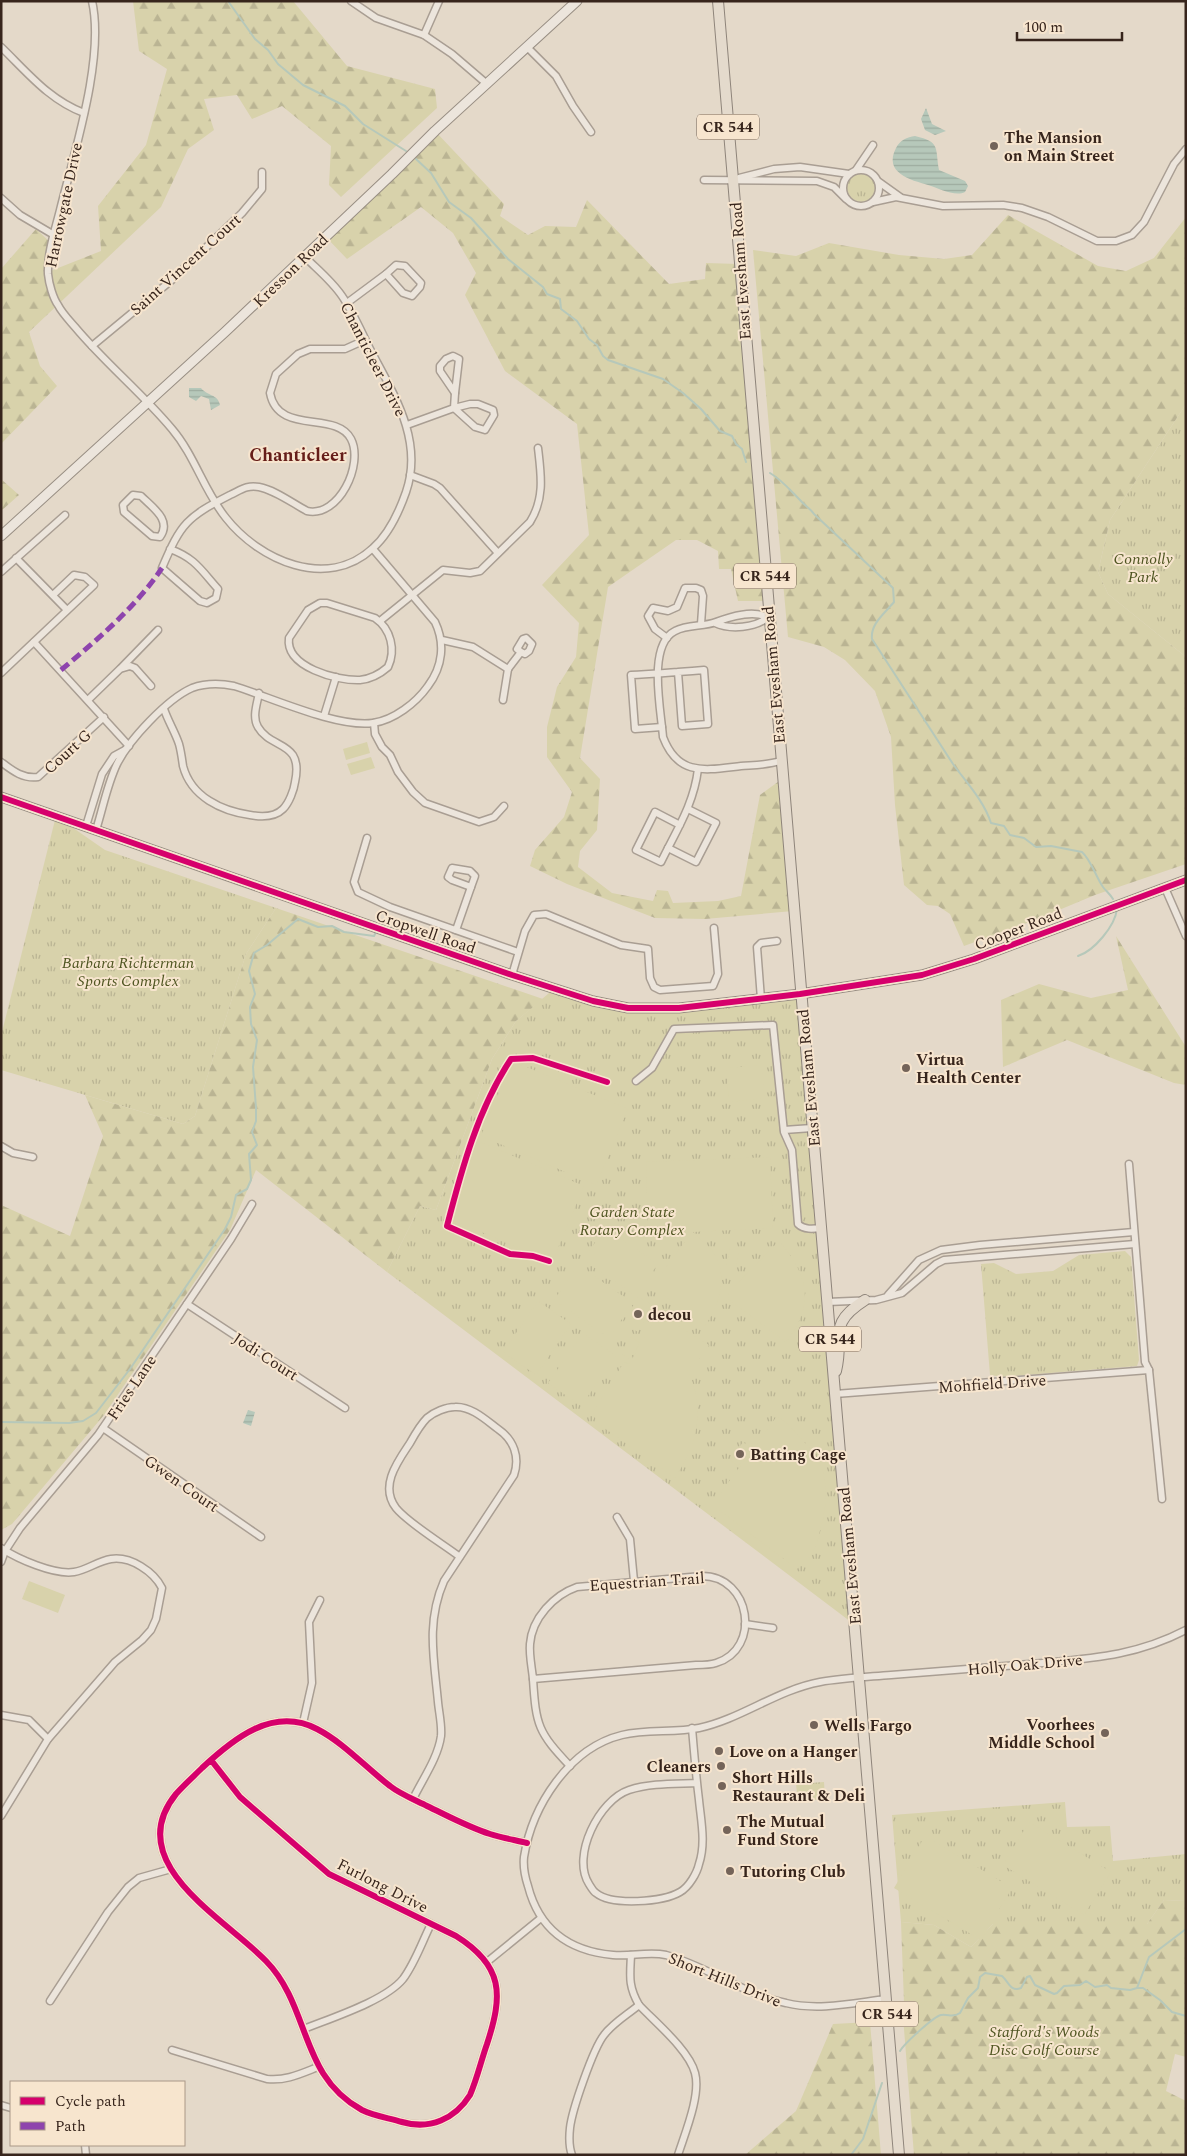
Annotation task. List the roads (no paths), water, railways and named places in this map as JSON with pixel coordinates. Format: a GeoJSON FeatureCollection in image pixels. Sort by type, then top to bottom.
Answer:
{"type":"FeatureCollection","features":[{"type":"Feature","properties":{"kind":"main road","name":"East Evesham Road"},"geometry":{"type":"LineString","coordinates":[[718,1],[780,761],[860,1678],[899,2155]]}},
{"type":"Feature","properties":{"kind":"main road"},"geometry":{"type":"LineString","coordinates":[[833,1380],[840,1356],[838,1337],[841,1321],[852,1308],[865,1300]]}},
{"type":"Feature","properties":{"kind":"street","name":"Harrowgate Drive"},"geometry":{"type":"LineString","coordinates":[[92,1],[95,46],[84,113],[54,236],[48,274],[56,304],[92,346],[147,403]]}},
{"type":"Feature","properties":{"kind":"street"},"geometry":{"type":"LineString","coordinates":[[351,1],[376,18],[424,35],[460,60],[487,84]]}},
{"type":"Feature","properties":{"kind":"street"},"geometry":{"type":"LineString","coordinates":[[424,35],[439,1]]}},
{"type":"Feature","properties":{"kind":"street","name":"Kresson Road"},"geometry":{"type":"LineString","coordinates":[[1,536],[147,403],[392,174],[435,131],[577,1]]}},
{"type":"Feature","properties":{"kind":"street"},"geometry":{"type":"LineString","coordinates":[[1,47],[55,99],[66,106],[84,113]]}},
{"type":"Feature","properties":{"kind":"street"},"geometry":{"type":"LineString","coordinates":[[527,47],[556,76],[590,132]]}},
{"type":"Feature","properties":{"kind":"street"},"geometry":{"type":"LineString","coordinates":[[733,180],[774,169],[800,167],[820,169],[838,174],[849,174],[856,170],[873,145]]}},
{"type":"Feature","properties":{"kind":"street"},"geometry":{"type":"LineString","coordinates":[[704,180],[817,181],[834,187],[851,204],[859,206],[866,206],[888,197],[904,198],[943,206],[1003,206],[1022,208],[1048,216],[1097,241],[1116,241],[1132,235],[1144,222],[1174,164],[1186,149]]}},
{"type":"Feature","properties":{"kind":"street"},"geometry":{"type":"LineString","coordinates":[[856,170],[872,173],[878,182],[904,198]]}},
{"type":"Feature","properties":{"kind":"street","name":"Saint Vincent Court"},"geometry":{"type":"LineString","coordinates":[[92,346],[173,278],[242,213],[262,189],[262,172]]}},
{"type":"Feature","properties":{"kind":"street"},"geometry":{"type":"LineString","coordinates":[[846,199],[843,185],[849,174]]}},
{"type":"Feature","properties":{"kind":"street"},"geometry":{"type":"LineString","coordinates":[[873,202],[879,194],[878,182]]}},
{"type":"Feature","properties":{"kind":"street"},"geometry":{"type":"LineString","coordinates":[[1,198],[20,215],[54,236]]}},
{"type":"Feature","properties":{"kind":"street","name":"Chanticleer Drive"},"geometry":{"type":"LineString","coordinates":[[147,403],[163,418],[188,452],[214,502],[226,519],[259,550],[286,563],[309,568],[330,568],[348,564],[373,549],[384,536],[397,514],[407,489],[410,475],[410,440],[407,425],[400,404],[347,304],[334,284],[305,256]]}},
{"type":"Feature","properties":{"kind":"street"},"geometry":{"type":"LineString","coordinates":[[347,304],[396,266],[405,266],[421,283],[420,287],[412,296],[403,293],[386,274]]}},
{"type":"Feature","properties":{"kind":"street"},"geometry":{"type":"LineString","coordinates":[[170,550],[185,554],[193,560],[218,589],[216,598],[207,603],[200,601],[162,568],[170,550],[179,532],[194,516],[214,502],[245,487],[260,487],[307,511],[315,513],[324,511],[332,505],[342,492],[352,472],[355,451],[352,440],[347,433],[338,428],[301,421],[282,413],[275,406],[270,393],[276,374],[298,354],[310,349],[345,349],[365,340]]}},
{"type":"Feature","properties":{"kind":"street"},"geometry":{"type":"LineString","coordinates":[[454,408],[460,359],[453,356],[446,359],[440,366],[440,371],[455,394]]}},
{"type":"Feature","properties":{"kind":"street"},"geometry":{"type":"LineString","coordinates":[[407,425],[454,408],[478,404],[489,408],[494,415],[485,430],[475,427],[454,408]]}},
{"type":"Feature","properties":{"kind":"street"},"geometry":{"type":"LineString","coordinates":[[380,622],[438,572],[448,569],[470,573],[480,571],[530,522],[535,515],[542,486],[538,448]]}},
{"type":"Feature","properties":{"kind":"street"},"geometry":{"type":"LineString","coordinates":[[410,475],[440,488],[498,553]]}},
{"type":"Feature","properties":{"kind":"street"},"geometry":{"type":"LineString","coordinates":[[133,495],[141,496],[164,521],[165,528],[160,537],[152,536],[124,512],[123,505],[133,495]]}},
{"type":"Feature","properties":{"kind":"street"},"geometry":{"type":"LineString","coordinates":[[1,572],[65,515]]}},
{"type":"Feature","properties":{"kind":"street"},"geometry":{"type":"LineString","coordinates":[[165,528],[179,532]]}},
{"type":"Feature","properties":{"kind":"street"},"geometry":{"type":"LineString","coordinates":[[96,830],[108,793],[109,783],[128,747],[150,721],[183,693],[208,684],[234,686],[324,716],[357,724],[374,723],[407,708],[422,695],[438,669],[442,653],[442,640],[435,622],[373,549]]}},
{"type":"Feature","properties":{"kind":"street"},"geometry":{"type":"LineString","coordinates":[[16,558],[67,610]]}},
{"type":"Feature","properties":{"kind":"street"},"geometry":{"type":"LineString","coordinates":[[1,673],[94,585],[85,577],[74,575],[53,595]]}},
{"type":"Feature","properties":{"kind":"street"},"geometry":{"type":"LineString","coordinates":[[667,638],[655,629],[648,616],[649,612],[653,608],[668,611],[677,607],[685,588],[701,590],[703,596],[701,624]]}},
{"type":"Feature","properties":{"kind":"street"},"geometry":{"type":"LineString","coordinates":[[327,603],[375,618],[380,622],[393,650],[388,667],[373,677],[360,680],[336,677],[299,662],[292,654],[289,638],[308,610],[315,605],[327,603]]}},
{"type":"Feature","properties":{"kind":"street"},"geometry":{"type":"LineString","coordinates":[[715,623],[724,627],[760,624],[768,617],[760,613],[724,618],[715,623],[701,624],[673,632],[667,638],[659,653],[658,673],[663,737],[678,762],[698,769],[705,770],[780,761]]}},
{"type":"Feature","properties":{"kind":"street"},"geometry":{"type":"LineString","coordinates":[[88,700],[158,630]]}},
{"type":"Feature","properties":{"kind":"street"},"geometry":{"type":"LineString","coordinates":[[442,640],[473,647],[508,669]]}},
{"type":"Feature","properties":{"kind":"street"},"geometry":{"type":"LineString","coordinates":[[34,642],[104,717],[128,747]]}},
{"type":"Feature","properties":{"kind":"street"},"geometry":{"type":"LineString","coordinates":[[504,700],[508,669],[521,652]]}},
{"type":"Feature","properties":{"kind":"street"},"geometry":{"type":"LineString","coordinates":[[120,669],[130,666],[135,668],[151,686]]}},
{"type":"Feature","properties":{"kind":"street"},"geometry":{"type":"LineString","coordinates":[[662,727],[635,729],[632,675],[704,670],[708,724],[682,726],[678,672]]}},
{"type":"Feature","properties":{"kind":"street"},"geometry":{"type":"LineString","coordinates":[[324,716],[336,677]]}},
{"type":"Feature","properties":{"kind":"street"},"geometry":{"type":"LineString","coordinates":[[164,709],[180,745],[184,767],[189,780],[204,798],[218,806],[245,814],[275,815],[283,809],[289,799],[295,785],[297,765],[292,754],[266,736],[257,726],[255,710],[259,693]]}},
{"type":"Feature","properties":{"kind":"street","name":"Court G"},"geometry":{"type":"LineString","coordinates":[[1,762],[16,773],[26,777],[38,777],[104,717]]}},
{"type":"Feature","properties":{"kind":"street"},"geometry":{"type":"LineString","coordinates":[[374,723],[375,734],[382,747],[390,755],[398,772],[413,792],[425,804],[479,822],[494,817],[504,806]]}},
{"type":"Feature","properties":{"kind":"street"},"geometry":{"type":"LineString","coordinates":[[86,826],[102,774],[114,756],[128,747]]}},
{"type":"Feature","properties":{"kind":"street"},"geometry":{"type":"LineString","coordinates":[[680,825],[655,812],[636,850],[661,862],[680,825],[688,809],[696,791],[698,769]]}},
{"type":"Feature","properties":{"kind":"street","name":"Cropwell Road"},"geometry":{"type":"LineString","coordinates":[[1,797],[512,975],[593,1001],[628,1008],[679,1008],[855,986]]}},
{"type":"Feature","properties":{"kind":"street"},"geometry":{"type":"LineString","coordinates":[[668,848],[696,862],[716,823],[688,809]]}},
{"type":"Feature","properties":{"kind":"street"},"geometry":{"type":"LineString","coordinates":[[367,838],[354,882],[358,892],[390,907],[518,952]]}},
{"type":"Feature","properties":{"kind":"street","name":"Cooper Road"},"geometry":{"type":"LineString","coordinates":[[855,986],[922,975],[974,959],[1186,880]]}},
{"type":"Feature","properties":{"kind":"street"},"geometry":{"type":"LineString","coordinates":[[456,930],[471,887]]}},
{"type":"Feature","properties":{"kind":"street"},"geometry":{"type":"LineString","coordinates":[[1165,888],[1186,936]]}},
{"type":"Feature","properties":{"kind":"street"},"geometry":{"type":"LineString","coordinates":[[512,975],[518,952],[534,915],[546,914],[621,945],[648,949],[650,978],[654,987],[660,990],[713,986],[718,974],[714,928]]}},
{"type":"Feature","properties":{"kind":"street"},"geometry":{"type":"LineString","coordinates":[[761,999],[757,947],[760,942],[777,941]]}},
{"type":"Feature","properties":{"kind":"street"},"geometry":{"type":"LineString","coordinates":[[636,1081],[652,1068],[674,1029],[774,1025],[784,1130],[792,1150],[798,1224],[810,1229],[821,1228]]}},
{"type":"Feature","properties":{"kind":"street"},"geometry":{"type":"LineString","coordinates":[[784,1130],[812,1128]]}},
{"type":"Feature","properties":{"kind":"street"},"geometry":{"type":"LineString","coordinates":[[1,1146],[13,1153],[33,1157]]}},
{"type":"Feature","properties":{"kind":"street"},"geometry":{"type":"LineString","coordinates":[[1129,1164],[1145,1362],[1149,1370],[1162,1499]]}},
{"type":"Feature","properties":{"kind":"street","name":"Fries Lane"},"geometry":{"type":"LineString","coordinates":[[1,1562],[3,1550],[103,1428],[252,1204]]}},
{"type":"Feature","properties":{"kind":"street"},"geometry":{"type":"LineString","coordinates":[[888,1295],[919,1260],[941,1250],[1006,1242],[1134,1232]]}},
{"type":"Feature","properties":{"kind":"street"},"geometry":{"type":"LineString","coordinates":[[1073,1237],[1074,1248]]}},
{"type":"Feature","properties":{"kind":"street"},"geometry":{"type":"LineString","coordinates":[[1006,1242],[1007,1254]]}},
{"type":"Feature","properties":{"kind":"street"},"geometry":{"type":"LineString","coordinates":[[826,1302],[876,1300],[888,1295],[902,1293],[936,1264],[944,1260],[1135,1244]]}},
{"type":"Feature","properties":{"kind":"street","name":"Jodi Court"},"geometry":{"type":"LineString","coordinates":[[187,1304],[346,1408]]}},
{"type":"Feature","properties":{"kind":"street","name":"Mohfield Drive"},"geometry":{"type":"LineString","coordinates":[[834,1394],[1149,1370]]}},
{"type":"Feature","properties":{"kind":"street"},"geometry":{"type":"LineString","coordinates":[[413,1799],[439,1744],[441,1726],[432,1625],[433,1611],[441,1588],[460,1556],[514,1475],[516,1459],[510,1440],[504,1433],[471,1410],[454,1406],[428,1417],[419,1428],[393,1470],[389,1489],[393,1502],[400,1512],[460,1556]]}},
{"type":"Feature","properties":{"kind":"street","name":"Gwen Court"},"geometry":{"type":"LineString","coordinates":[[103,1428],[261,1537]]}},
{"type":"Feature","properties":{"kind":"street"},"geometry":{"type":"LineString","coordinates":[[617,1516],[630,1539],[634,1581]]}},
{"type":"Feature","properties":{"kind":"street"},"geometry":{"type":"LineString","coordinates":[[1,1816],[48,1739],[115,1662],[151,1630],[156,1619],[162,1588],[157,1578],[143,1568],[126,1561],[110,1559],[73,1572],[56,1570],[24,1560],[3,1550]]}},
{"type":"Feature","properties":{"kind":"street","name":"Equestrian Trail"},"geometry":{"type":"LineString","coordinates":[[570,1766],[545,1738],[539,1728],[536,1714],[530,1643],[538,1619],[555,1598],[577,1586],[712,1576],[732,1586],[738,1594],[744,1609],[745,1624]]}},
{"type":"Feature","properties":{"kind":"street"},"geometry":{"type":"LineString","coordinates":[[303,1723],[312,1683],[309,1622],[320,1600]]}},
{"type":"Feature","properties":{"kind":"street"},"geometry":{"type":"LineString","coordinates":[[533,1679],[715,1663],[724,1659],[738,1645],[742,1638],[745,1624],[773,1628]]}},
{"type":"Feature","properties":{"kind":"street","name":"Holly Oak Drive"},"geometry":{"type":"LineString","coordinates":[[860,1678],[1107,1657],[1152,1646],[1186,1630]]}},
{"type":"Feature","properties":{"kind":"street","name":"Short Hills Drive"},"geometry":{"type":"LineString","coordinates":[[860,1678],[819,1682],[804,1686],[729,1718],[692,1728],[644,1731],[621,1735],[592,1749],[570,1766],[558,1780],[542,1805],[527,1843],[523,1864],[531,1899],[541,1918],[565,1940],[582,1949],[615,1956],[663,1954],[758,1994],[787,2004],[804,2006],[830,2005],[886,1999]]}},
{"type":"Feature","properties":{"kind":"street"},"geometry":{"type":"LineString","coordinates":[[1,1715],[29,1720],[48,1739]]}},
{"type":"Feature","properties":{"kind":"street"},"geometry":{"type":"LineString","coordinates":[[527,1843],[477,1829],[413,1799],[391,1787],[339,1743],[314,1727],[288,1720],[276,1721],[255,1727],[211,1760],[178,1791],[169,1803],[160,1828],[162,1852],[184,1889],[257,1952],[278,1973],[304,2029],[318,2067],[328,2083],[339,2094],[364,2111],[409,2124],[434,2123],[450,2117],[463,2106],[470,2095],[496,2019],[497,1992],[486,1962],[541,1918]]}},
{"type":"Feature","properties":{"kind":"street"},"geometry":{"type":"LineString","coordinates":[[692,1728],[703,1844],[695,1874],[681,1891],[648,1900],[612,1900],[595,1893],[586,1879],[583,1865],[584,1849],[590,1832],[603,1811],[617,1796],[629,1790],[648,1786],[697,1783]]}},
{"type":"Feature","properties":{"kind":"street","name":"Furlong Drive"},"geometry":{"type":"LineString","coordinates":[[211,1760],[240,1797],[329,1874],[472,1946],[486,1962]]}},
{"type":"Feature","properties":{"kind":"street"},"geometry":{"type":"LineString","coordinates":[[50,2001],[108,1912],[128,1887],[139,1878],[171,1870]]}},
{"type":"Feature","properties":{"kind":"street"},"geometry":{"type":"LineString","coordinates":[[304,2029],[370,2002],[393,1988],[409,1970],[430,1924]]}},
{"type":"Feature","properties":{"kind":"street"},"geometry":{"type":"LineString","coordinates":[[631,1955],[630,1979],[632,1992],[639,2005],[682,2051],[695,2072],[696,2095],[678,2155]]}},
{"type":"Feature","properties":{"kind":"street"},"geometry":{"type":"LineString","coordinates":[[572,2155],[569,2140],[570,2128],[582,2086],[598,2044],[611,2026],[639,2005]]}},
{"type":"Feature","properties":{"kind":"street"},"geometry":{"type":"LineString","coordinates":[[172,2050],[267,2079],[278,2080],[293,2077],[318,2067]]}},
{"type":"Feature","properties":{"kind":"waterway"},"geometry":{"type":"LineString","coordinates":[[228,1],[255,39],[268,50],[278,64],[303,85],[345,106],[363,124],[406,151]]}},
{"type":"Feature","properties":{"kind":"waterway"},"geometry":{"type":"LineString","coordinates":[[416,159],[431,173],[449,202],[471,218],[508,259],[543,287],[547,294],[560,299],[561,309],[577,321],[589,339],[597,345],[603,356],[608,360],[663,379],[683,393],[701,409],[720,431],[732,436],[736,444],[742,449],[746,462]]}},
{"type":"Feature","properties":{"kind":"waterway"},"geometry":{"type":"LineString","coordinates":[[770,473],[782,482],[893,588],[894,602],[873,628],[872,639],[953,764],[979,799],[991,823],[1004,826],[1010,835],[1024,838],[1036,847],[1051,846],[1082,852],[1088,859],[1103,887],[1113,899]]}},
{"type":"Feature","properties":{"kind":"waterway"},"geometry":{"type":"LineString","coordinates":[[1078,956],[1091,949],[1103,937],[1112,923],[1117,909]]}},
{"type":"Feature","properties":{"kind":"waterway"},"geometry":{"type":"LineString","coordinates":[[1,1422],[69,1423],[83,1421],[96,1413],[130,1369],[225,1229],[231,1217],[236,1195],[247,1189],[251,1180],[249,1154],[257,1145],[252,1132],[256,1121],[253,1067],[257,1040],[251,1024],[250,1007],[255,994],[249,971],[254,953],[267,945],[298,919],[318,927],[332,926],[344,932],[374,936],[376,932]]}},
{"type":"Feature","properties":{"kind":"waterway"},"geometry":{"type":"LineString","coordinates":[[1137,1988],[1149,1957],[1186,1929]]}},
{"type":"Feature","properties":{"kind":"waterway"},"geometry":{"type":"LineString","coordinates":[[900,2051],[932,2020],[941,2015],[960,2013],[968,1998],[978,1988],[980,1977],[985,1973],[1002,1976],[1014,1989],[1021,1988],[1027,1977],[1030,1976],[1035,1985],[1054,1994],[1064,1986],[1080,1985],[1086,1981],[1095,1987],[1107,1985],[1111,1988],[1130,1990],[1143,1988],[1160,2000],[1172,2012],[1186,2016]]}},
{"type":"Feature","properties":{"kind":"waterway"},"geometry":{"type":"LineString","coordinates":[[851,2155],[863,2139],[882,2083]]}},
{"type":"Feature","properties":{"kind":"place","name":"The Mansion on Main Street"},"geometry":{"type":"Point","coordinates":[994,146]}},
{"type":"Feature","properties":{"kind":"place","name":"Virtua Health Center"},"geometry":{"type":"Point","coordinates":[906,1068]}},
{"type":"Feature","properties":{"kind":"place","name":"decou"},"geometry":{"type":"Point","coordinates":[638,1314]}},
{"type":"Feature","properties":{"kind":"place","name":"Batting Cage"},"geometry":{"type":"Point","coordinates":[740,1454]}},
{"type":"Feature","properties":{"kind":"place","name":"Wells Fargo"},"geometry":{"type":"Point","coordinates":[814,1725]}},
{"type":"Feature","properties":{"kind":"place","name":"Voorhees Middle School"},"geometry":{"type":"Point","coordinates":[1105,1733]}},
{"type":"Feature","properties":{"kind":"place","name":"Love on a Hanger"},"geometry":{"type":"Point","coordinates":[719,1751]}},
{"type":"Feature","properties":{"kind":"place","name":"Cleaners"},"geometry":{"type":"Point","coordinates":[721,1766]}},
{"type":"Feature","properties":{"kind":"place","name":"Short Hills Restaurant & Deli"},"geometry":{"type":"Point","coordinates":[722,1786]}},
{"type":"Feature","properties":{"kind":"place","name":"The Mutual Fund Store"},"geometry":{"type":"Point","coordinates":[727,1830]}},
{"type":"Feature","properties":{"kind":"place","name":"Tutoring Club"},"geometry":{"type":"Point","coordinates":[730,1871]}},
{"type":"Feature","properties":{"kind":"district","name":"Chanticleer"},"geometry":{"type":"Point","coordinates":[298,455]}},
{"type":"Feature","properties":{"kind":"park label","name":"Connolly Park"},"geometry":{"type":"Point","coordinates":[1143,567]}},
{"type":"Feature","properties":{"kind":"park label","name":"Barbara Richterman Sports Complex"},"geometry":{"type":"Point","coordinates":[128,971]}},
{"type":"Feature","properties":{"kind":"park label","name":"Garden State Rotary Complex"},"geometry":{"type":"Point","coordinates":[632,1220]}},
{"type":"Feature","properties":{"kind":"park label","name":"Stafford's Woods Disc Golf Course"},"geometry":{"type":"Point","coordinates":[1044,2040]}}]}
